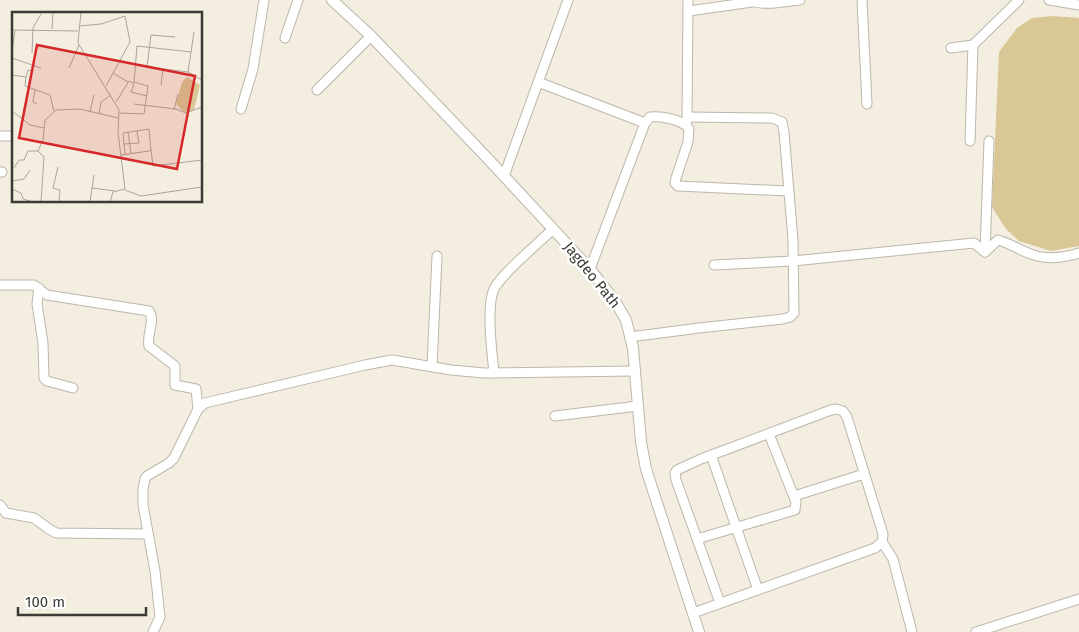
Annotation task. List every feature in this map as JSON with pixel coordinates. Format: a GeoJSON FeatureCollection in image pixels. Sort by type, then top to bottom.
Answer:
{"type":"FeatureCollection","features":[{"type":"Feature","properties":{"kind":"main road","name":"Jagdeo Path"},"geometry":{"type":"LineString","coordinates":[[332,0],[371,36],[504,176],[590,269],[615,301],[626,320],[630,337],[641,442],[646,468],[699,632]]}},
{"type":"Feature","properties":{"kind":"street"},"geometry":{"type":"LineString","coordinates":[[241,109],[253,69],[264,0]]}},
{"type":"Feature","properties":{"kind":"street"},"geometry":{"type":"LineString","coordinates":[[284,38],[298,0]]}},
{"type":"Feature","properties":{"kind":"street"},"geometry":{"type":"LineString","coordinates":[[504,176],[568,0]]}},
{"type":"Feature","properties":{"kind":"street"},"geometry":{"type":"LineString","coordinates":[[688,0],[687,121],[690,136],[675,183],[678,186],[788,191]]}},
{"type":"Feature","properties":{"kind":"street"},"geometry":{"type":"LineString","coordinates":[[689,11],[752,1],[762,3],[800,0]]}},
{"type":"Feature","properties":{"kind":"street"},"geometry":{"type":"LineString","coordinates":[[862,0],[867,104]]}},
{"type":"Feature","properties":{"kind":"street"},"geometry":{"type":"LineString","coordinates":[[951,48],[973,45],[1019,0]]}},
{"type":"Feature","properties":{"kind":"street"},"geometry":{"type":"LineString","coordinates":[[1049,0],[1079,5]]}},
{"type":"Feature","properties":{"kind":"street"},"geometry":{"type":"LineString","coordinates":[[318,90],[371,36]]}},
{"type":"Feature","properties":{"kind":"street"},"geometry":{"type":"LineString","coordinates":[[970,141],[973,45]]}},
{"type":"Feature","properties":{"kind":"street"},"geometry":{"type":"LineString","coordinates":[[538,82],[645,122]]}},
{"type":"Feature","properties":{"kind":"street"},"geometry":{"type":"LineString","coordinates":[[590,269],[645,122],[650,118],[657,117],[680,122],[772,118],[780,120],[784,132],[793,261],[795,309],[790,317],[630,337]]}},
{"type":"Feature","properties":{"kind":"street"},"geometry":{"type":"LineString","coordinates":[[984,252],[989,141]]}},
{"type":"Feature","properties":{"kind":"street"},"geometry":{"type":"LineString","coordinates":[[494,373],[490,310],[494,288],[553,229]]}},
{"type":"Feature","properties":{"kind":"street"},"geometry":{"type":"LineString","coordinates":[[984,252],[998,240],[1043,258],[1056,258],[1079,253]]}},
{"type":"Feature","properties":{"kind":"street"},"geometry":{"type":"LineString","coordinates":[[714,265],[793,261],[974,243],[984,252]]}},
{"type":"Feature","properties":{"kind":"street"},"geometry":{"type":"LineString","coordinates":[[432,366],[437,256]]}},
{"type":"Feature","properties":{"kind":"street"},"geometry":{"type":"LineString","coordinates":[[0,285],[34,285],[47,295],[150,311],[152,315],[148,338],[149,346],[175,366],[176,386],[196,389],[198,409],[174,458],[145,479],[142,489],[157,584],[160,617],[154,632]]}},
{"type":"Feature","properties":{"kind":"street"},"geometry":{"type":"LineString","coordinates":[[39,288],[37,304],[43,343],[44,378],[47,381],[73,388]]}},
{"type":"Feature","properties":{"kind":"street"},"geometry":{"type":"LineString","coordinates":[[198,409],[210,402],[392,360],[466,372],[635,372]]}},
{"type":"Feature","properties":{"kind":"street"},"geometry":{"type":"LineString","coordinates":[[555,416],[638,406]]}},
{"type":"Feature","properties":{"kind":"street"},"geometry":{"type":"LineString","coordinates":[[720,603],[675,473],[711,455],[831,410],[840,410],[847,417],[882,534],[882,542],[893,559],[912,632]]}},
{"type":"Feature","properties":{"kind":"street"},"geometry":{"type":"LineString","coordinates":[[697,539],[793,511],[796,505],[794,496],[768,434]]}},
{"type":"Feature","properties":{"kind":"street"},"geometry":{"type":"LineString","coordinates":[[711,455],[758,590]]}},
{"type":"Feature","properties":{"kind":"street"},"geometry":{"type":"LineString","coordinates":[[794,496],[864,474]]}},
{"type":"Feature","properties":{"kind":"street"},"geometry":{"type":"LineString","coordinates":[[0,505],[6,513],[34,518],[56,533],[148,534]]}},
{"type":"Feature","properties":{"kind":"street"},"geometry":{"type":"LineString","coordinates":[[693,613],[875,548],[882,542]]}},
{"type":"Feature","properties":{"kind":"street"},"geometry":{"type":"LineString","coordinates":[[976,632],[1079,599]]}},
{"type":"Feature","properties":{"kind":"shaded area"},"geometry":{"type":"Polygon","coordinates":[[[1053,16],[1079,18],[1079,246],[1051,251],[1019,241],[1006,229],[992,207],[999,52],[1017,28],[1032,18],[1053,16]]]}}]}
